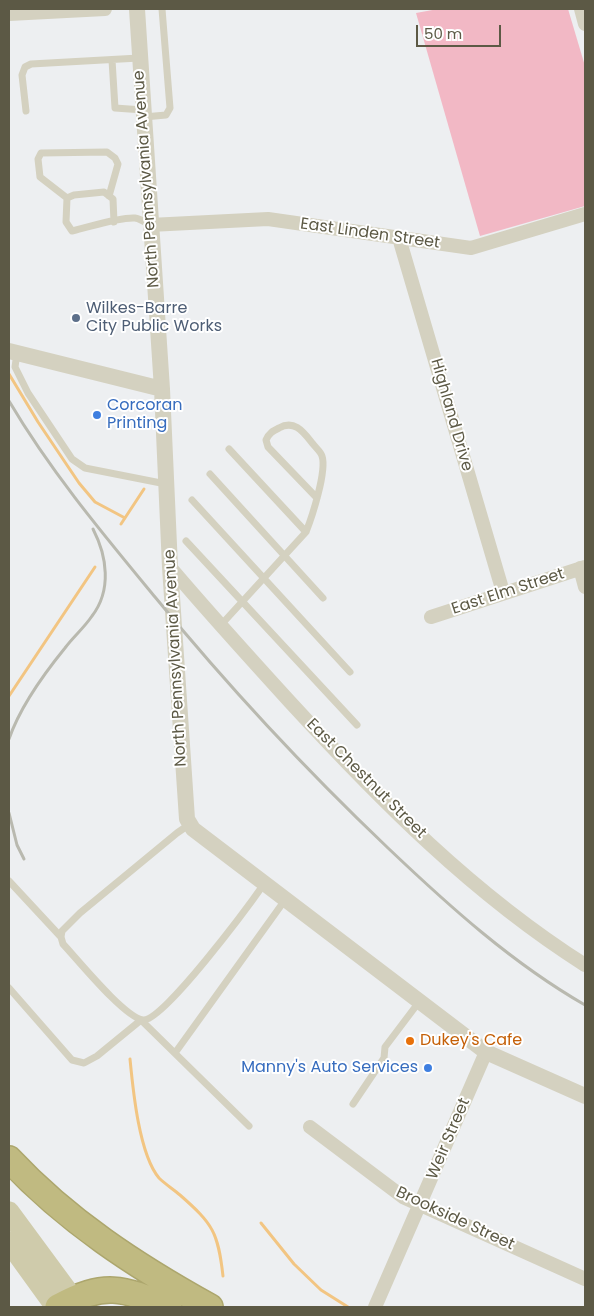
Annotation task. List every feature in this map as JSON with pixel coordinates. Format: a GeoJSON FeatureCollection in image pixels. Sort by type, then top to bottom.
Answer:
{"type":"FeatureCollection","features":[{"type":"Feature","properties":{"kind":"highway"},"geometry":{"type":"LineString","coordinates":[[9,1159],[50,1200],[108,1246],[210,1307]]}},
{"type":"Feature","properties":{"kind":"highway"},"geometry":{"type":"LineString","coordinates":[[66,1305],[89,1292],[109,1288],[126,1291],[169,1307]]}},
{"type":"Feature","properties":{"kind":"main road"},"geometry":{"type":"LineString","coordinates":[[9,1212],[66,1305]]}},
{"type":"Feature","properties":{"kind":"main road"},"geometry":{"type":"LineString","coordinates":[[9,1242],[66,1305]]}},
{"type":"Feature","properties":{"kind":"street"},"geometry":{"type":"LineString","coordinates":[[9,14],[105,9]]}},
{"type":"Feature","properties":{"kind":"street","name":"North Pennsylvania Avenue"},"geometry":{"type":"LineString","coordinates":[[137,9],[162,389],[170,567],[185,806],[190,824]]}},
{"type":"Feature","properties":{"kind":"street"},"geometry":{"type":"LineString","coordinates":[[581,9],[585,24]]}},
{"type":"Feature","properties":{"kind":"street","name":"East Linden Street"},"geometry":{"type":"LineString","coordinates":[[150,225],[268,220],[471,248],[585,214]]}},
{"type":"Feature","properties":{"kind":"street","name":"Highland Drive"},"geometry":{"type":"LineString","coordinates":[[399,238],[503,592]]}},
{"type":"Feature","properties":{"kind":"street"},"geometry":{"type":"LineString","coordinates":[[13,352],[162,389]]}},
{"type":"Feature","properties":{"kind":"street","name":"East Chestnut Street"},"geometry":{"type":"LineString","coordinates":[[170,567],[220,626],[367,783],[451,864],[509,914],[585,966]]}},
{"type":"Feature","properties":{"kind":"street"},"geometry":{"type":"LineString","coordinates":[[583,568],[585,587]]}},
{"type":"Feature","properties":{"kind":"street","name":"East Elm Street"},"geometry":{"type":"LineString","coordinates":[[431,617],[503,592],[583,568]]}},
{"type":"Feature","properties":{"kind":"street"},"geometry":{"type":"LineString","coordinates":[[190,824],[193,829],[486,1052],[585,1096]]}},
{"type":"Feature","properties":{"kind":"street","name":"Weir Street"},"geometry":{"type":"LineString","coordinates":[[375,1307],[486,1052]]}},
{"type":"Feature","properties":{"kind":"street","name":"Brookside Street"},"geometry":{"type":"LineString","coordinates":[[310,1127],[403,1197],[585,1278]]}},
{"type":"Feature","properties":{"kind":"lane"},"geometry":{"type":"LineString","coordinates":[[112,60],[115,108],[166,115],[170,108],[162,9]]}},
{"type":"Feature","properties":{"kind":"lane"},"geometry":{"type":"LineString","coordinates":[[26,111],[22,75],[25,68],[31,64],[140,58]]}},
{"type":"Feature","properties":{"kind":"lane"},"geometry":{"type":"LineString","coordinates":[[67,198],[40,177],[38,159],[41,153],[107,152],[115,158],[118,164],[109,196]]}},
{"type":"Feature","properties":{"kind":"lane"},"geometry":{"type":"LineString","coordinates":[[67,198],[74,194],[104,192],[113,198],[114,222]]}},
{"type":"Feature","properties":{"kind":"lane"},"geometry":{"type":"LineString","coordinates":[[67,198],[66,222],[72,231],[137,218],[150,225]]}},
{"type":"Feature","properties":{"kind":"lane"},"geometry":{"type":"LineString","coordinates":[[13,352],[15,367],[28,393],[72,459],[85,468],[166,484]]}},
{"type":"Feature","properties":{"kind":"lane"},"geometry":{"type":"LineString","coordinates":[[220,626],[306,532],[314,514],[317,498],[323,463],[322,455],[299,428],[292,424],[284,425],[268,434],[266,440],[268,448],[317,498]]}},
{"type":"Feature","properties":{"kind":"lane"},"geometry":{"type":"LineString","coordinates":[[229,449],[306,532]]}},
{"type":"Feature","properties":{"kind":"lane"},"geometry":{"type":"LineString","coordinates":[[210,474],[323,598]]}},
{"type":"Feature","properties":{"kind":"lane"},"geometry":{"type":"LineString","coordinates":[[192,500],[350,672]]}},
{"type":"Feature","properties":{"kind":"lane"},"geometry":{"type":"LineString","coordinates":[[186,541],[357,725]]}},
{"type":"Feature","properties":{"kind":"lane"},"geometry":{"type":"LineString","coordinates":[[61,937],[62,932],[80,913],[190,824]]}},
{"type":"Feature","properties":{"kind":"lane"},"geometry":{"type":"LineString","coordinates":[[9,881],[61,937],[63,944],[113,999],[141,1020],[249,1126]]}},
{"type":"Feature","properties":{"kind":"lane"},"geometry":{"type":"LineString","coordinates":[[9,988],[72,1060],[84,1063],[98,1056],[141,1020],[147,1020],[157,1014],[201,966],[265,884]]}},
{"type":"Feature","properties":{"kind":"lane"},"geometry":{"type":"LineString","coordinates":[[175,1053],[286,899]]}},
{"type":"Feature","properties":{"kind":"lane"},"geometry":{"type":"LineString","coordinates":[[354,1104],[384,1058],[385,1047],[420,1002]]}},
{"type":"Feature","properties":{"kind":"shaded area"},"geometry":{"type":"Polygon","coordinates":[[[438,9],[568,9],[585,66],[585,206],[480,236],[416,13],[438,9]]]}},
{"type":"Feature","properties":{"kind":"waterway"},"geometry":{"type":"LineString","coordinates":[[9,374],[38,422],[79,483],[95,502],[125,518]]}},
{"type":"Feature","properties":{"kind":"waterway"},"geometry":{"type":"LineString","coordinates":[[121,524],[144,489]]}},
{"type":"Feature","properties":{"kind":"waterway"},"geometry":{"type":"LineString","coordinates":[[9,696],[95,567]]}},
{"type":"Feature","properties":{"kind":"waterway"},"geometry":{"type":"LineString","coordinates":[[130,1059],[138,1121],[146,1154],[159,1178],[191,1205],[207,1222],[219,1249],[223,1276]]}},
{"type":"Feature","properties":{"kind":"waterway"},"geometry":{"type":"LineString","coordinates":[[261,1223],[294,1264],[321,1290],[348,1307]]}},
{"type":"Feature","properties":{"kind":"railway"},"geometry":{"type":"LineString","coordinates":[[9,401],[42,453],[116,550],[182,630],[297,757],[388,848],[458,912],[532,971],[585,1005]]}},
{"type":"Feature","properties":{"kind":"railway"},"geometry":{"type":"LineString","coordinates":[[9,739],[19,715],[41,680],[89,620],[103,595],[105,584],[104,562],[102,550],[93,529]]}},
{"type":"Feature","properties":{"kind":"railway"},"geometry":{"type":"LineString","coordinates":[[9,813],[17,845],[24,859]]}},
{"type":"Feature","properties":{"kind":"place","name":"Wilkes-Barre City Public Works"},"geometry":{"type":"Point","coordinates":[76,318]}},
{"type":"Feature","properties":{"kind":"place","name":"Corcoran Printing"},"geometry":{"type":"Point","coordinates":[97,415]}},
{"type":"Feature","properties":{"kind":"place","name":"Dukey's Cafe"},"geometry":{"type":"Point","coordinates":[410,1041]}},
{"type":"Feature","properties":{"kind":"place","name":"Manny's Auto Services"},"geometry":{"type":"Point","coordinates":[428,1068]}}]}
